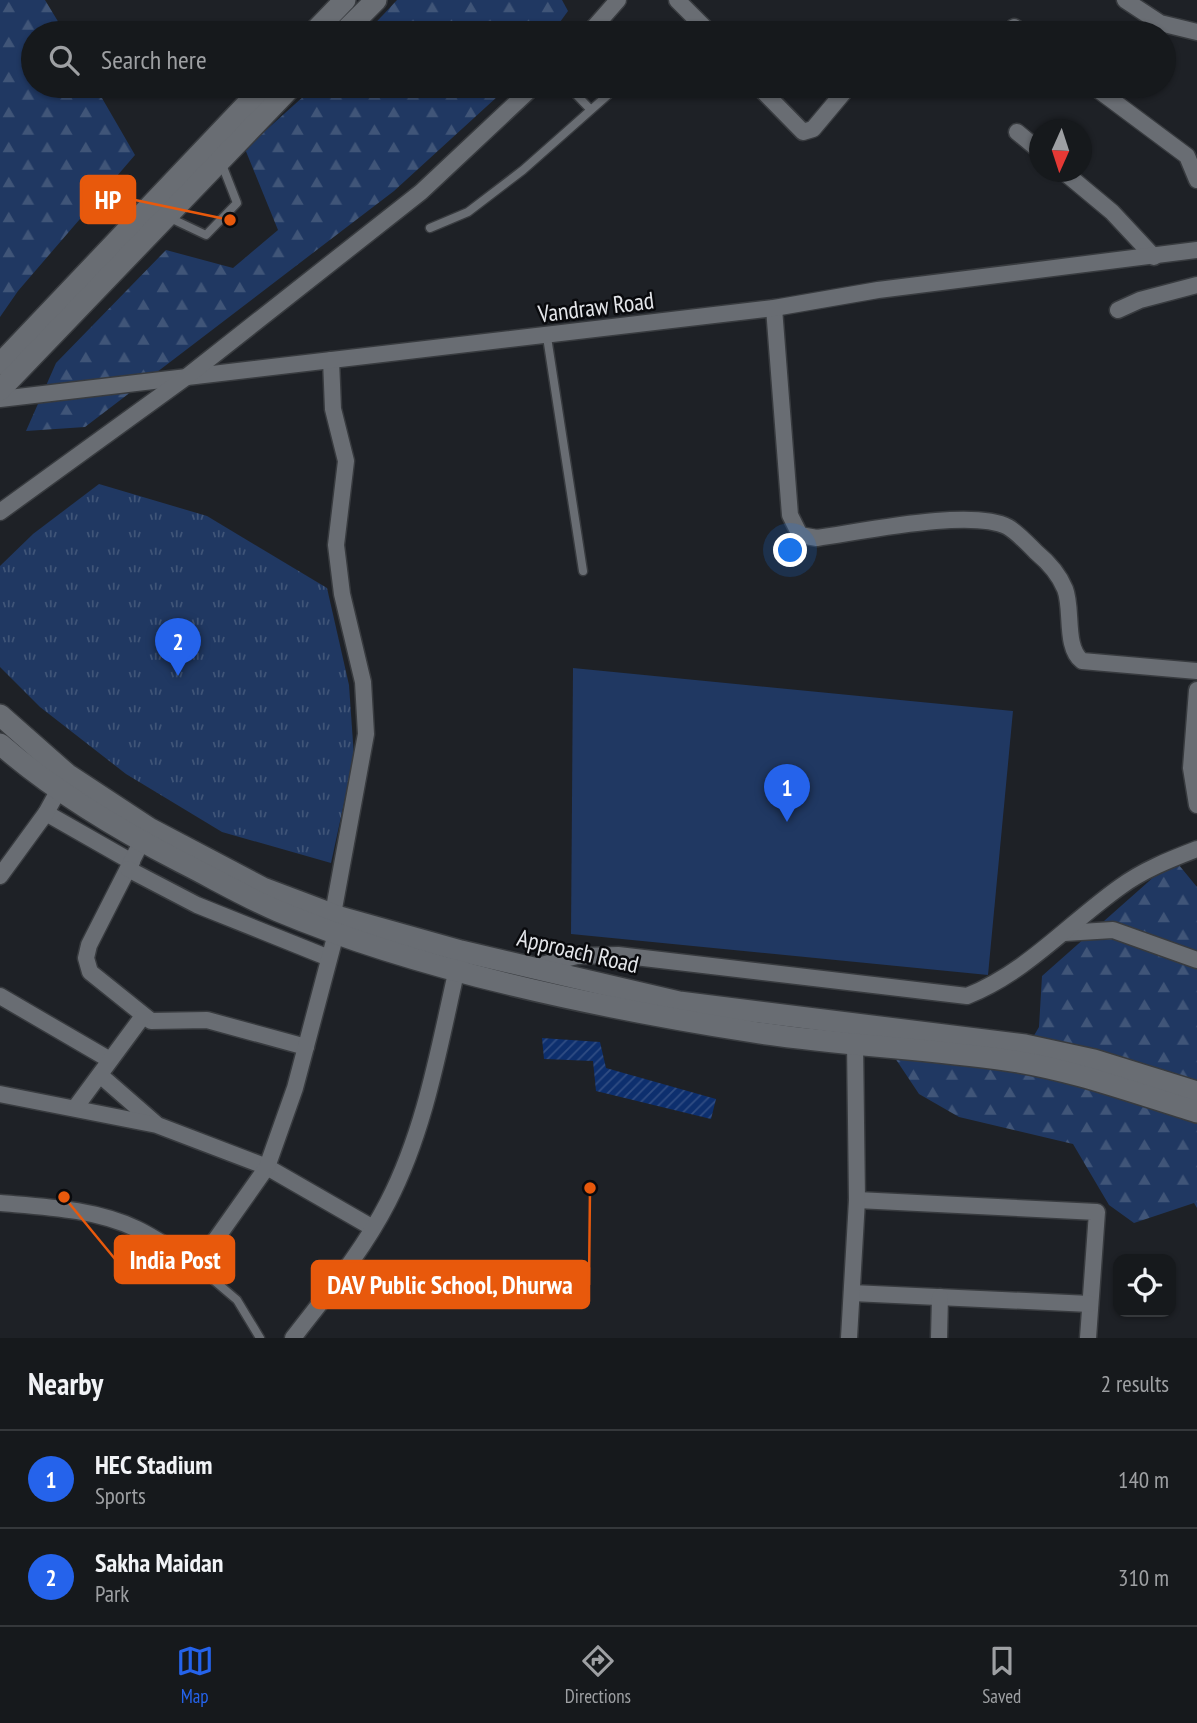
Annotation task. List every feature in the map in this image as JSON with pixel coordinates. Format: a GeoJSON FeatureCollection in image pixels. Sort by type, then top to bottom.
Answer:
{"type":"FeatureCollection","features":[{"type":"Feature","properties":{"kind":"street"},"geometry":{"type":"LineString","coordinates":[[325,21],[345,0]]}},
{"type":"Feature","properties":{"kind":"street"},"geometry":{"type":"LineString","coordinates":[[355,21],[376,0]]}},
{"type":"Feature","properties":{"kind":"street"},"geometry":{"type":"LineString","coordinates":[[600,21],[618,0]]}},
{"type":"Feature","properties":{"kind":"street"},"geometry":{"type":"LineString","coordinates":[[677,0],[698,20]]}},
{"type":"Feature","properties":{"kind":"street"},"geometry":{"type":"LineString","coordinates":[[1125,0],[1157,21]]}},
{"type":"Feature","properties":{"kind":"street"},"geometry":{"type":"LineString","coordinates":[[1176,27],[1197,32]]}},
{"type":"Feature","properties":{"kind":"street"},"geometry":{"type":"LineString","coordinates":[[0,390],[165,216],[255,98]]}},
{"type":"Feature","properties":{"kind":"street"},"geometry":{"type":"LineString","coordinates":[[0,364],[216,150],[278,98]]}},
{"type":"Feature","properties":{"kind":"street"},"geometry":{"type":"LineString","coordinates":[[0,512],[185,378],[421,192],[521,98]]}},
{"type":"Feature","properties":{"kind":"street"},"geometry":{"type":"LineString","coordinates":[[770,98],[803,132],[813,129],[839,98]]}},
{"type":"Feature","properties":{"kind":"street"},"geometry":{"type":"LineString","coordinates":[[1111,98],[1192,153],[1197,180]]}},
{"type":"Feature","properties":{"kind":"street"},"geometry":{"type":"LineString","coordinates":[[1017,132],[1029,142]]}},
{"type":"Feature","properties":{"kind":"street"},"geometry":{"type":"LineString","coordinates":[[1076,182],[1112,212],[1154,257]]}},
{"type":"Feature","properties":{"kind":"street","name":"Vandraw Road"},"geometry":{"type":"LineString","coordinates":[[0,399],[547,337],[774,308],[878,290],[1154,257],[1196,256]]}},
{"type":"Feature","properties":{"kind":"street"},"geometry":{"type":"LineString","coordinates":[[1118,310],[1140,300],[1197,285]]}},
{"type":"Feature","properties":{"kind":"street"},"geometry":{"type":"LineString","coordinates":[[774,308],[790,515],[800,535],[817,538],[949,520],[993,522],[1009,528],[1026,542],[1049,564],[1062,582],[1071,608],[1074,650],[1082,660],[1197,671]]}},
{"type":"Feature","properties":{"kind":"street"},"geometry":{"type":"LineString","coordinates":[[0,1203],[44,1207],[123,1223],[157,1240],[197,1266],[267,1167],[295,1088],[329,958],[366,734],[363,682],[342,594],[337,557],[337,522],[346,461],[333,410],[331,360]]}},
{"type":"Feature","properties":{"kind":"street"},"geometry":{"type":"LineString","coordinates":[[1197,690],[1191,768],[1197,805]]}},
{"type":"Feature","properties":{"kind":"street","name":"Approach Road"},"geometry":{"type":"LineString","coordinates":[[0,715],[63,783]]}},
{"type":"Feature","properties":{"kind":"street","name":"Approach Road"},"geometry":{"type":"LineString","coordinates":[[0,744],[146,835],[336,921],[458,960],[663,1017],[757,1033],[1008,1060],[1054,1070],[1197,1112]]}},
{"type":"Feature","properties":{"kind":"street"},"geometry":{"type":"LineString","coordinates":[[0,876],[46,813],[63,783]]}},
{"type":"Feature","properties":{"kind":"street"},"geometry":{"type":"LineString","coordinates":[[46,813],[197,905],[329,958]]}},
{"type":"Feature","properties":{"kind":"street"},"geometry":{"type":"LineString","coordinates":[[146,835],[89,945],[87,964],[94,976],[143,1016],[158,1023],[207,1020],[306,1047]]}},
{"type":"Feature","properties":{"kind":"street"},"geometry":{"type":"LineString","coordinates":[[530,967],[576,956],[618,955],[967,996],[999,983],[1121,887],[1162,863],[1197,849]]}},
{"type":"Feature","properties":{"kind":"street"},"geometry":{"type":"LineString","coordinates":[[1064,933],[1113,930],[1197,960]]}},
{"type":"Feature","properties":{"kind":"street"},"geometry":{"type":"LineString","coordinates":[[293,1338],[373,1228],[388,1201],[422,1118],[458,960]]}},
{"type":"Feature","properties":{"kind":"street","name":"Approach Road"},"geometry":{"type":"LineString","coordinates":[[458,960],[530,967],[679,1002],[1025,1045],[1094,1060],[1197,1091]]}},
{"type":"Feature","properties":{"kind":"street"},"geometry":{"type":"LineString","coordinates":[[0,996],[110,1060]]}},
{"type":"Feature","properties":{"kind":"street"},"geometry":{"type":"LineString","coordinates":[[75,1108],[143,1016]]}},
{"type":"Feature","properties":{"kind":"street"},"geometry":{"type":"LineString","coordinates":[[849,1338],[857,1199],[855,1043]]}},
{"type":"Feature","properties":{"kind":"street"},"geometry":{"type":"LineString","coordinates":[[100,1075],[157,1125]]}},
{"type":"Feature","properties":{"kind":"street"},"geometry":{"type":"LineString","coordinates":[[0,1094],[157,1125],[267,1167],[373,1228]]}},
{"type":"Feature","properties":{"kind":"street"},"geometry":{"type":"LineString","coordinates":[[857,1199],[1097,1212],[1088,1338]]}},
{"type":"Feature","properties":{"kind":"street"},"geometry":{"type":"LineString","coordinates":[[852,1293],[1090,1304]]}},
{"type":"Feature","properties":{"kind":"street"},"geometry":{"type":"LineString","coordinates":[[939,1338],[940,1297]]}},
{"type":"Feature","properties":{"kind":"lane"},"geometry":{"type":"LineString","coordinates":[[579,98],[590,109]]}},
{"type":"Feature","properties":{"kind":"lane"},"geometry":{"type":"LineString","coordinates":[[430,228],[468,212],[523,170],[603,98]]}},
{"type":"Feature","properties":{"kind":"lane"},"geometry":{"type":"LineString","coordinates":[[165,216],[206,235],[237,203],[216,150]]}},
{"type":"Feature","properties":{"kind":"lane"},"geometry":{"type":"LineString","coordinates":[[547,337],[583,571]]}},
{"type":"Feature","properties":{"kind":"lane"},"geometry":{"type":"LineString","coordinates":[[197,1266],[237,1300],[260,1338]]}},
{"type":"Feature","properties":{"kind":"green space"},"geometry":{"type":"Polygon","coordinates":[[[0,0],[45,0],[58,21],[21,21],[21,98],[102,98],[135,155],[18,291],[0,317],[0,0]]]}},
{"type":"Feature","properties":{"kind":"green space"},"geometry":{"type":"Polygon","coordinates":[[[397,0],[562,0],[568,11],[561,21],[377,21],[397,0]]]}},
{"type":"Feature","properties":{"kind":"green space"},"geometry":{"type":"Polygon","coordinates":[[[302,98],[496,98],[394,191],[85,427],[26,431],[56,363],[166,250],[233,268],[278,230],[245,149],[302,98]]]}},
{"type":"Feature","properties":{"kind":"green space"},"geometry":{"type":"Polygon","coordinates":[[[99,484],[207,516],[327,588],[349,685],[354,757],[331,863],[222,832],[126,774],[40,707],[0,667],[0,566],[33,534],[99,484]]]}},
{"type":"Feature","properties":{"kind":"green space"},"geometry":{"type":"Polygon","coordinates":[[[573,668],[1013,711],[988,975],[571,934],[573,668]]]}},
{"type":"Feature","properties":{"kind":"green space"},"geometry":{"type":"Polygon","coordinates":[[[1174,859],[1197,887],[1197,1208],[1194,1203],[1134,1223],[1109,1205],[1073,1144],[959,1117],[919,1094],[895,1058],[1015,1068],[1039,1027],[1042,976],[1174,859]]]}},
{"type":"Feature","properties":{"kind":"building"},"geometry":{"type":"Polygon","coordinates":[[[542,1038],[600,1042],[606,1068],[716,1099],[711,1119],[596,1091],[593,1061],[544,1059],[542,1038]]]}},
{"type":"Feature","properties":{"kind":"place","name":"HP"},"geometry":{"type":"Point","coordinates":[230,220]}},
{"type":"Feature","properties":{"kind":"place","name":"Sakha Maidan"},"geometry":{"type":"Point","coordinates":[178,676]}},
{"type":"Feature","properties":{"kind":"place","name":"HEC Stadium"},"geometry":{"type":"Point","coordinates":[787,822]}},
{"type":"Feature","properties":{"kind":"place","name":"DAV Public School, Dhurwa"},"geometry":{"type":"Point","coordinates":[590,1188]}},
{"type":"Feature","properties":{"kind":"place","name":"India Post"},"geometry":{"type":"Point","coordinates":[64,1197]}}]}
